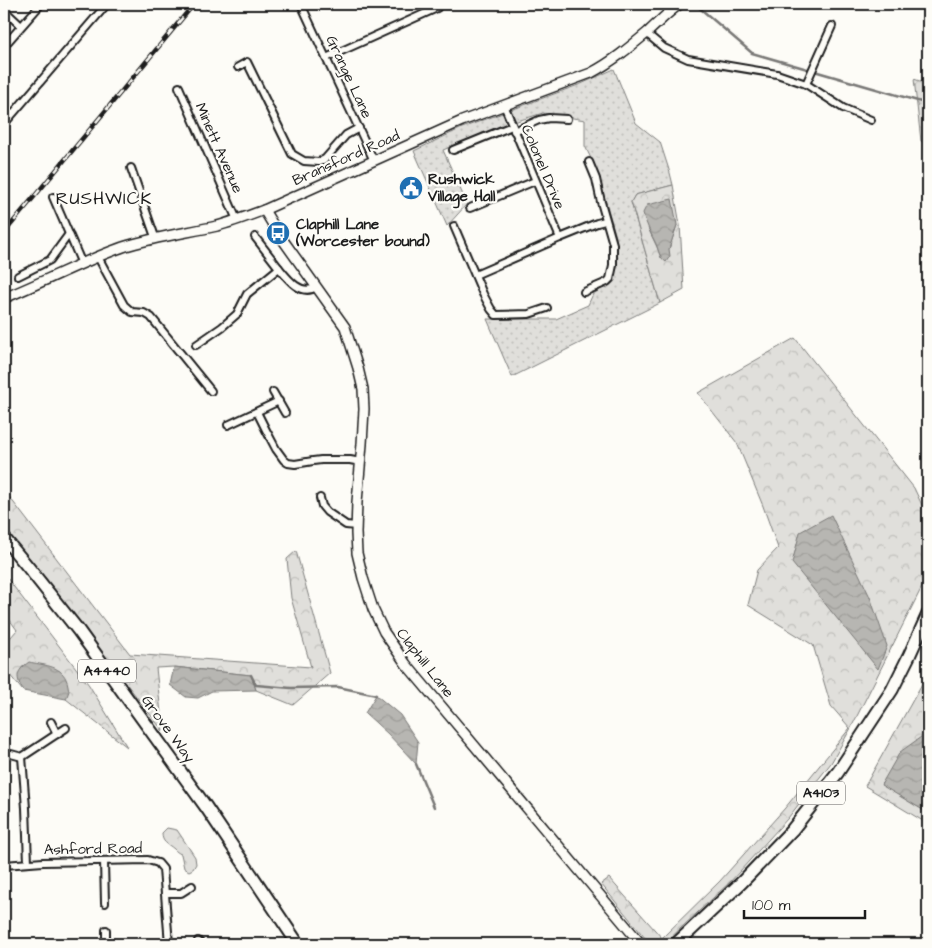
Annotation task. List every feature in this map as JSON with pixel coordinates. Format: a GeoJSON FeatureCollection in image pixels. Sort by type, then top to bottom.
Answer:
{"type":"FeatureCollection","features":[{"type":"Feature","properties":{"kind":"highway","name":"Grove Way"},"geometry":{"type":"LineString","coordinates":[[4,538],[78,630],[206,807],[298,944]]}},
{"type":"Feature","properties":{"kind":"highway","name":"A4103"},"geometry":{"type":"LineString","coordinates":[[676,944],[742,882],[792,830],[838,772],[892,690],[928,614]]}},
{"type":"Feature","properties":{"kind":"street"},"geometry":{"type":"LineString","coordinates":[[4,46],[41,4]]}},
{"type":"Feature","properties":{"kind":"street"},"geometry":{"type":"LineString","coordinates":[[4,124],[107,4]]}},
{"type":"Feature","properties":{"kind":"street","name":"Grange Lane"},"geometry":{"type":"LineString","coordinates":[[301,4],[374,161]]}},
{"type":"Feature","properties":{"kind":"street","name":"Bransford Road"},"geometry":{"type":"LineString","coordinates":[[4,298],[122,247],[155,237],[217,226],[264,210],[462,121],[591,73],[605,66],[680,4]]}},
{"type":"Feature","properties":{"kind":"street"},"geometry":{"type":"LineString","coordinates":[[326,58],[437,8]]}},
{"type":"Feature","properties":{"kind":"street"},"geometry":{"type":"LineString","coordinates":[[4,10],[22,26]]}},
{"type":"Feature","properties":{"kind":"street"},"geometry":{"type":"LineString","coordinates":[[806,84],[832,26]]}},
{"type":"Feature","properties":{"kind":"street"},"geometry":{"type":"LineString","coordinates":[[646,34],[664,48],[688,59],[778,74],[806,84],[843,108],[871,120]]}},
{"type":"Feature","properties":{"kind":"street"},"geometry":{"type":"LineString","coordinates":[[238,67],[247,62],[292,154],[304,161],[319,162],[325,160],[346,135],[359,128]]}},
{"type":"Feature","properties":{"kind":"street","name":"Minett Avenue"},"geometry":{"type":"LineString","coordinates":[[179,87],[237,220]]}},
{"type":"Feature","properties":{"kind":"street","name":"Colonel Drive"},"geometry":{"type":"LineString","coordinates":[[504,105],[560,238]]}},
{"type":"Feature","properties":{"kind":"street"},"geometry":{"type":"LineString","coordinates":[[453,150],[539,120],[549,118],[567,119]]}},
{"type":"Feature","properties":{"kind":"street"},"geometry":{"type":"LineString","coordinates":[[584,292],[607,282],[613,265],[612,244],[596,180],[589,162]]}},
{"type":"Feature","properties":{"kind":"street"},"geometry":{"type":"LineString","coordinates":[[132,168],[155,237]]}},
{"type":"Feature","properties":{"kind":"street"},"geometry":{"type":"LineString","coordinates":[[470,208],[535,181]]}},
{"type":"Feature","properties":{"kind":"street"},"geometry":{"type":"LineString","coordinates":[[53,196],[82,264]]}},
{"type":"Feature","properties":{"kind":"street","name":"Claphill Lane"},"geometry":{"type":"LineString","coordinates":[[264,210],[344,327],[358,368],[363,389],[364,409],[357,502],[357,553],[362,578],[373,609],[384,632],[400,656],[640,943]]}},
{"type":"Feature","properties":{"kind":"street"},"geometry":{"type":"LineString","coordinates":[[475,275],[605,220]]}},
{"type":"Feature","properties":{"kind":"street"},"geometry":{"type":"LineString","coordinates":[[454,226],[483,294],[496,315],[529,314],[547,308]]}},
{"type":"Feature","properties":{"kind":"street"},"geometry":{"type":"LineString","coordinates":[[18,276],[50,260],[69,234]]}},
{"type":"Feature","properties":{"kind":"street"},"geometry":{"type":"LineString","coordinates":[[255,237],[278,268],[297,286],[304,290],[311,290],[316,287]]}},
{"type":"Feature","properties":{"kind":"street"},"geometry":{"type":"LineString","coordinates":[[98,257],[124,305],[132,312],[151,317],[211,392]]}},
{"type":"Feature","properties":{"kind":"street"},"geometry":{"type":"LineString","coordinates":[[196,345],[237,314],[247,294],[278,268]]}},
{"type":"Feature","properties":{"kind":"street"},"geometry":{"type":"LineString","coordinates":[[274,392],[285,413]]}},
{"type":"Feature","properties":{"kind":"street"},"geometry":{"type":"LineString","coordinates":[[228,425],[279,401]]}},
{"type":"Feature","properties":{"kind":"street"},"geometry":{"type":"LineString","coordinates":[[257,412],[280,456],[288,463],[294,464],[321,460],[361,462]]}},
{"type":"Feature","properties":{"kind":"street"},"geometry":{"type":"LineString","coordinates":[[320,498],[322,506],[327,512],[346,525],[356,526]]}},
{"type":"Feature","properties":{"kind":"street"},"geometry":{"type":"LineString","coordinates":[[51,722],[57,734]]}},
{"type":"Feature","properties":{"kind":"street"},"geometry":{"type":"LineString","coordinates":[[4,754],[22,757],[66,728]]}},
{"type":"Feature","properties":{"kind":"street"},"geometry":{"type":"LineString","coordinates":[[22,757],[28,864]]}},
{"type":"Feature","properties":{"kind":"street","name":"Ashford Road"},"geometry":{"type":"LineString","coordinates":[[4,865],[148,860],[158,863],[163,869],[169,944]]}},
{"type":"Feature","properties":{"kind":"street"},"geometry":{"type":"LineString","coordinates":[[104,861],[105,903]]}},
{"type":"Feature","properties":{"kind":"street"},"geometry":{"type":"LineString","coordinates":[[165,893],[181,893],[192,886]]}},
{"type":"Feature","properties":{"kind":"street"},"geometry":{"type":"LineString","coordinates":[[106,930],[106,944]]}},
{"type":"Feature","properties":{"kind":"green space"},"geometry":{"type":"Polygon","coordinates":[[[614,69],[636,123],[660,142],[673,185],[635,195],[631,202],[660,303],[512,377],[487,319],[556,319],[588,305],[593,294],[615,281],[616,237],[597,171],[585,146],[585,120],[543,113],[504,125],[443,150],[467,204],[447,226],[414,151],[462,128],[581,84],[614,69]]]}},
{"type":"Feature","properties":{"kind":"green space"},"geometry":{"type":"Polygon","coordinates":[[[914,79],[928,84],[928,144],[921,141],[914,79]]]}},
{"type":"Feature","properties":{"kind":"green space"},"geometry":{"type":"Polygon","coordinates":[[[673,185],[680,225],[684,290],[660,303],[631,202],[635,195],[673,185]],[[677,225],[648,228],[661,258],[669,249],[677,225]]]}},
{"type":"Feature","properties":{"kind":"green space"},"geometry":{"type":"Polygon","coordinates":[[[795,338],[914,488],[928,518],[928,575],[851,728],[831,763],[788,818],[730,882],[664,944],[650,944],[601,884],[609,878],[662,938],[720,881],[785,808],[850,728],[831,706],[813,645],[748,605],[757,570],[778,548],[737,443],[698,393],[795,338]]]}},
{"type":"Feature","properties":{"kind":"green space"},"geometry":{"type":"Polygon","coordinates":[[[4,490],[130,654],[311,667],[291,598],[287,559],[296,551],[330,673],[293,705],[256,690],[251,675],[174,667],[156,668],[163,731],[4,530],[4,490]]]}},
{"type":"Feature","properties":{"kind":"green space"},"geometry":{"type":"Polygon","coordinates":[[[4,574],[89,685],[127,747],[66,699],[60,671],[22,667],[23,691],[4,668],[4,645],[17,630],[4,612],[4,574]]]}},
{"type":"Feature","properties":{"kind":"green space"},"geometry":{"type":"Polygon","coordinates":[[[928,673],[928,737],[881,784],[928,813],[928,824],[865,786],[928,673]]]}},
{"type":"Feature","properties":{"kind":"green space"},"geometry":{"type":"Polygon","coordinates":[[[167,828],[177,830],[195,857],[196,864],[193,869],[189,871],[184,868],[181,854],[164,841],[162,833],[167,828]]]}},
{"type":"Feature","properties":{"kind":"water"},"geometry":{"type":"Polygon","coordinates":[[[672,199],[677,225],[669,249],[670,256],[666,262],[660,254],[643,213],[647,205],[672,199]]]}},
{"type":"Feature","properties":{"kind":"water"},"geometry":{"type":"Polygon","coordinates":[[[831,515],[870,597],[887,646],[878,669],[792,563],[800,532],[831,515]]]}},
{"type":"Feature","properties":{"kind":"water"},"geometry":{"type":"Polygon","coordinates":[[[29,662],[50,666],[63,674],[67,680],[69,691],[66,699],[23,691],[18,675],[21,669],[29,662]]]}},
{"type":"Feature","properties":{"kind":"water"},"geometry":{"type":"Polygon","coordinates":[[[174,667],[251,675],[256,690],[212,691],[198,698],[186,697],[170,685],[174,667]]]}},
{"type":"Feature","properties":{"kind":"water"},"geometry":{"type":"Polygon","coordinates":[[[376,695],[400,715],[418,742],[416,764],[365,713],[376,695]]]}},
{"type":"Feature","properties":{"kind":"water"},"geometry":{"type":"Polygon","coordinates":[[[928,732],[928,813],[881,785],[900,752],[928,732]]]}},
{"type":"Feature","properties":{"kind":"waterway"},"geometry":{"type":"LineString","coordinates":[[695,4],[752,53],[928,104]]}},
{"type":"Feature","properties":{"kind":"waterway"},"geometry":{"type":"LineString","coordinates":[[251,675],[256,685],[291,688],[338,687],[376,695]]}},
{"type":"Feature","properties":{"kind":"waterway"},"geometry":{"type":"LineString","coordinates":[[416,764],[434,807]]}},
{"type":"Feature","properties":{"kind":"railway"},"geometry":{"type":"LineString","coordinates":[[4,233],[194,4]]}},
{"type":"Feature","properties":{"kind":"place","name":"Rushwick Village Hall"},"geometry":{"type":"Point","coordinates":[411,188]}},
{"type":"Feature","properties":{"kind":"place","name":"Claphill Lane (Worcester bound)"},"geometry":{"type":"Point","coordinates":[278,233]}},
{"type":"Feature","properties":{"kind":"district","name":"RUSHWICK"},"geometry":{"type":"Point","coordinates":[104,198]}}]}
